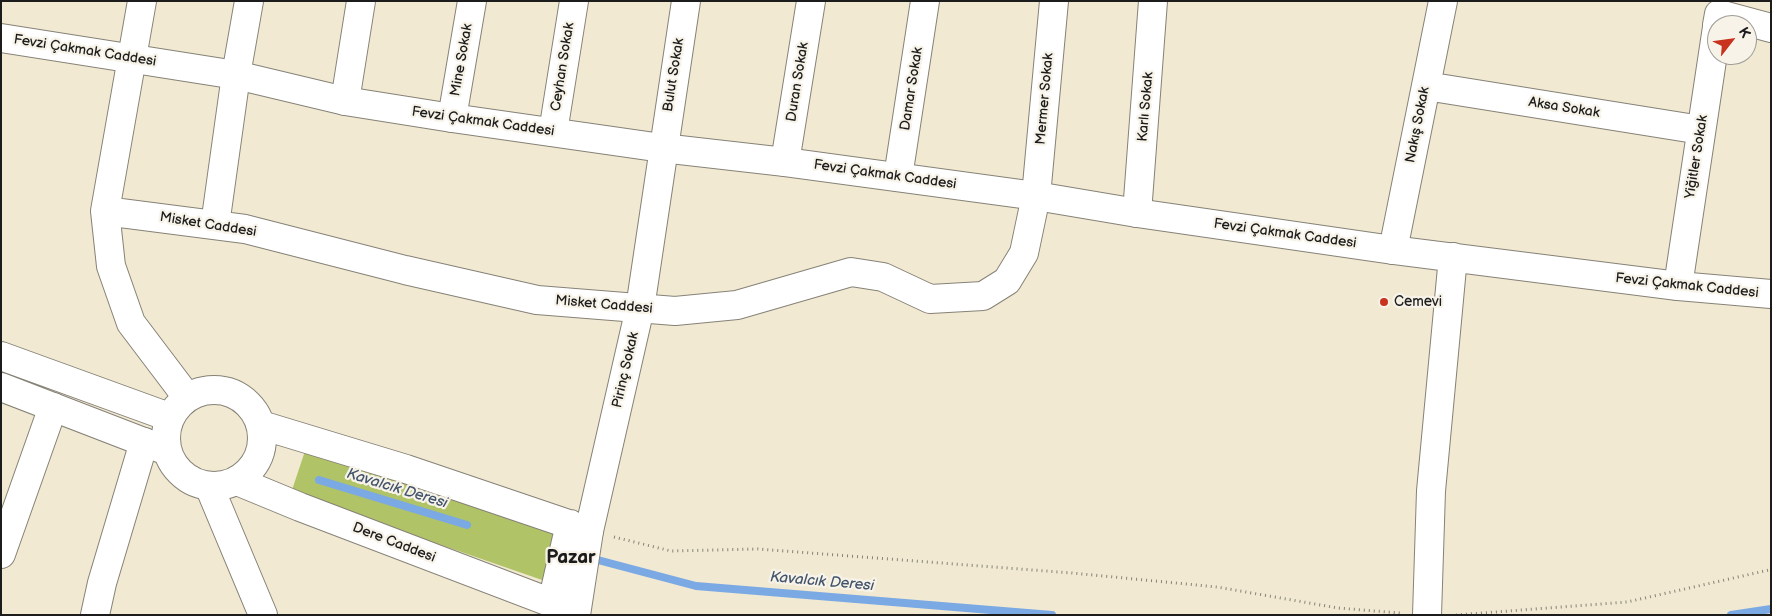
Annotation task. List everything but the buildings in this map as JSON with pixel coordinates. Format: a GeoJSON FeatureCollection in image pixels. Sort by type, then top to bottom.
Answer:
{"type":"FeatureCollection","features":[{"type":"Feature","properties":{"kind":"street"},"geometry":{"type":"LineString","coordinates":[[142,1],[105,211],[111,266],[131,323],[187,397]]}},
{"type":"Feature","properties":{"kind":"street"},"geometry":{"type":"LineString","coordinates":[[215,225],[236,75],[249,1]]}},
{"type":"Feature","properties":{"kind":"street"},"geometry":{"type":"LineString","coordinates":[[345,101],[362,1]]}},
{"type":"Feature","properties":{"kind":"street","name":"Mine Sokak"},"geometry":{"type":"LineString","coordinates":[[452,118],[472,1]]}},
{"type":"Feature","properties":{"kind":"street","name":"Ceyhan Sokak"},"geometry":{"type":"LineString","coordinates":[[553,132],[574,1]]}},
{"type":"Feature","properties":{"kind":"street","name":"Bulut Sokak"},"geometry":{"type":"LineString","coordinates":[[662,148],[686,1]]}},
{"type":"Feature","properties":{"kind":"street","name":"Duran Sokak"},"geometry":{"type":"LineString","coordinates":[[785,162],[811,1]]}},
{"type":"Feature","properties":{"kind":"street","name":"Damar Sokak"},"geometry":{"type":"LineString","coordinates":[[898,177],[926,1]]}},
{"type":"Feature","properties":{"kind":"street","name":"Mermer Sokak"},"geometry":{"type":"LineString","coordinates":[[1036,196],[1054,1]]}},
{"type":"Feature","properties":{"kind":"street","name":"Karlı Sokak"},"geometry":{"type":"LineString","coordinates":[[1137,213],[1153,1]]}},
{"type":"Feature","properties":{"kind":"street","name":"Nakış Sokak"},"geometry":{"type":"LineString","coordinates":[[1393,250],[1443,1]]}},
{"type":"Feature","properties":{"kind":"street","name":"Yiğitler Sokak"},"geometry":{"type":"LineString","coordinates":[[1757,24],[1771,28]]}},
{"type":"Feature","properties":{"kind":"street","name":"Fevzi Çakmak Caddesi"},"geometry":{"type":"LineString","coordinates":[[1,38],[236,75],[345,101],[452,118],[662,148],[785,162],[1036,196],[1137,213],[1393,250],[1678,286],[1771,294]]}},
{"type":"Feature","properties":{"kind":"street","name":"Yiğitler Sokak"},"geometry":{"type":"LineString","coordinates":[[1678,286],[1711,65]]}},
{"type":"Feature","properties":{"kind":"street","name":"Aksa Sokak"},"geometry":{"type":"LineString","coordinates":[[1426,86],[1701,130]]}},
{"type":"Feature","properties":{"kind":"street","name":"Pirinç Sokak"},"geometry":{"type":"LineString","coordinates":[[580,527],[640,308],[662,148]]}},
{"type":"Feature","properties":{"kind":"street","name":"Misket Caddesi"},"geometry":{"type":"LineString","coordinates":[[105,211],[244,229],[538,300],[675,311],[737,305],[851,272],[883,277],[930,299],[983,296],[1007,281],[1024,252],[1036,196]]}},
{"type":"Feature","properties":{"kind":"street"},"geometry":{"type":"LineString","coordinates":[[1419,607],[1453,257]]}},
{"type":"Feature","properties":{"kind":"street"},"geometry":{"type":"LineString","coordinates":[[1,356],[169,416]]}},
{"type":"Feature","properties":{"kind":"street"},"geometry":{"type":"LineString","coordinates":[[1,387],[156,446],[183,475],[195,482],[209,486],[224,485],[237,481],[250,471],[258,457],[262,441],[261,425],[254,411],[244,400],[231,392],[216,389],[201,391],[187,397],[169,416],[166,436],[156,446],[102,583],[95,615]]}},
{"type":"Feature","properties":{"kind":"street"},"geometry":{"type":"LineString","coordinates":[[1,554],[52,407]]}},
{"type":"Feature","properties":{"kind":"street"},"geometry":{"type":"LineString","coordinates":[[261,425],[580,527]]}},
{"type":"Feature","properties":{"kind":"street","name":"Dere Caddesi"},"geometry":{"type":"LineString","coordinates":[[237,481],[568,611],[580,527]]}},
{"type":"Feature","properties":{"kind":"street"},"geometry":{"type":"LineString","coordinates":[[209,486],[263,615]]}},
{"type":"Feature","properties":{"kind":"path"},"geometry":{"type":"LineString","coordinates":[[580,527],[671,551],[758,549],[1072,573],[1217,587],[1338,608],[1419,607]]}},
{"type":"Feature","properties":{"kind":"path"},"geometry":{"type":"LineString","coordinates":[[1456,615],[1627,602],[1769,570]]}},
{"type":"Feature","properties":{"kind":"green space"},"geometry":{"type":"Polygon","coordinates":[[[306,448],[560,536],[545,581],[291,493],[306,448]]]}},
{"type":"Feature","properties":{"kind":"waterway","name":"Kavalcık Deresi"},"geometry":{"type":"LineString","coordinates":[[319,480],[467,525]]}},
{"type":"Feature","properties":{"kind":"waterway","name":"Kavalcık Deresi"},"geometry":{"type":"LineString","coordinates":[[594,559],[696,586],[1052,615]]}},
{"type":"Feature","properties":{"kind":"waterway","name":"Kavalcık Deresi"},"geometry":{"type":"LineString","coordinates":[[1731,615],[1771,609]]}},
{"type":"Feature","properties":{"kind":"place","name":"Cemevi"},"geometry":{"type":"Point","coordinates":[1384,302]}},
{"type":"Feature","properties":{"kind":"district","name":"Pazar"},"geometry":{"type":"Point","coordinates":[571,558]}}]}
